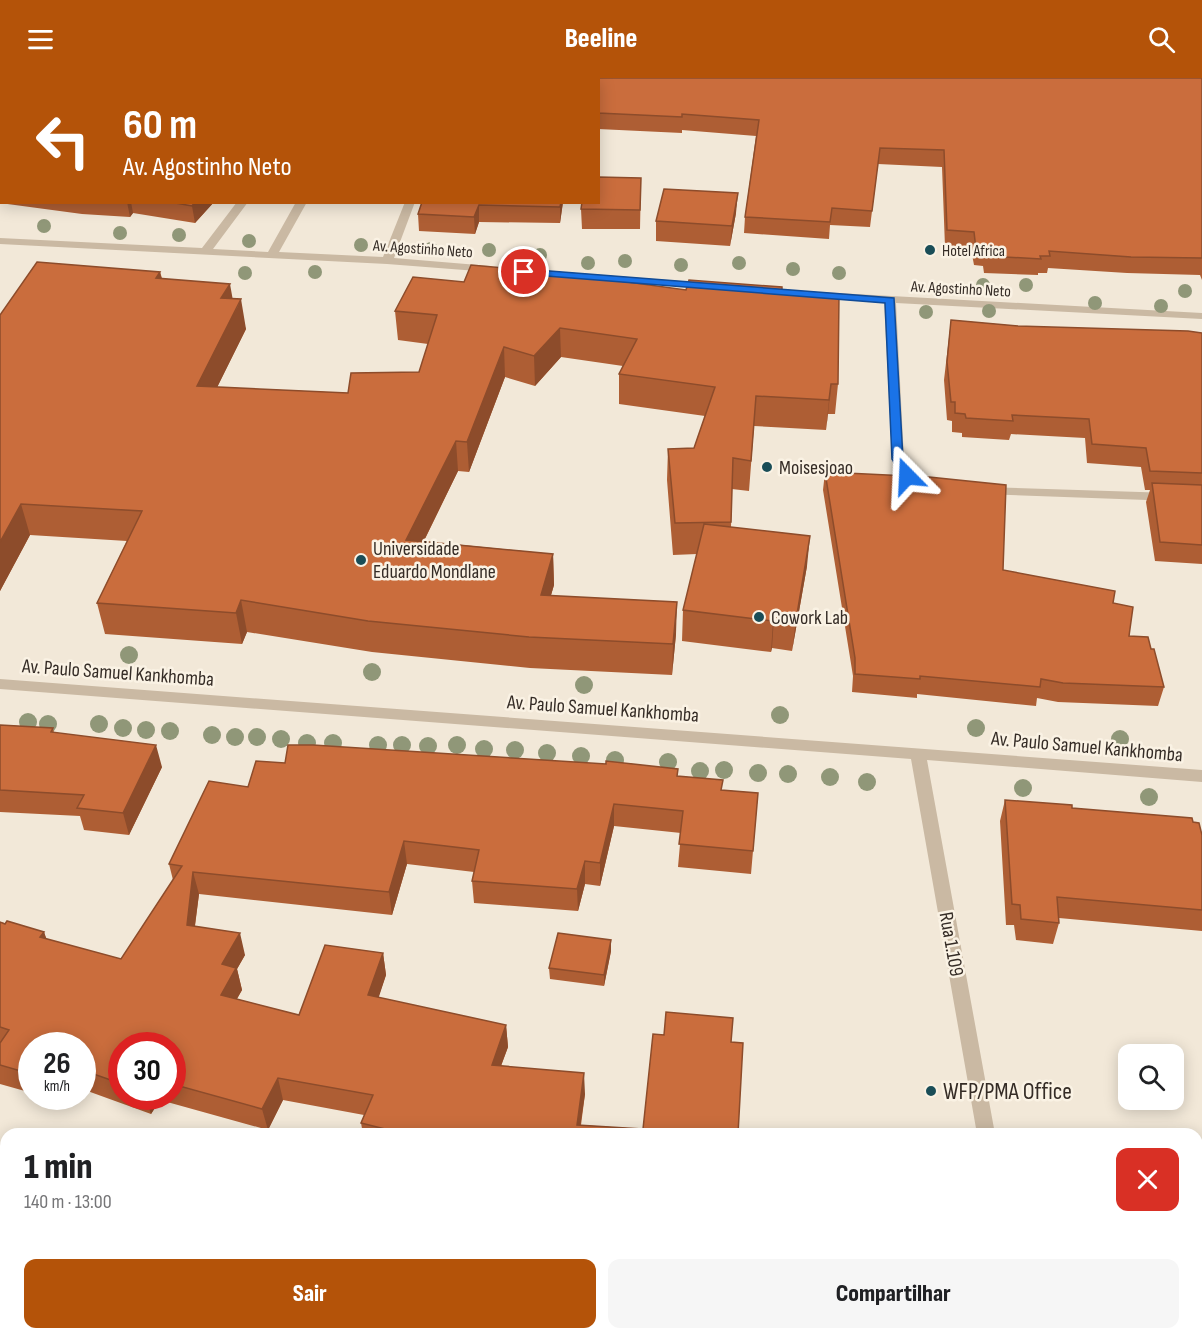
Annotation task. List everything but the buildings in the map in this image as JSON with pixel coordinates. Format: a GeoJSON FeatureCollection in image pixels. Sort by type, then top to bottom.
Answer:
{"type":"FeatureCollection","features":[{"type":"Feature","properties":{"kind":"street"},"geometry":{"type":"LineString","coordinates":[[205,252],[241,204]]}},
{"type":"Feature","properties":{"kind":"street"},"geometry":{"type":"LineString","coordinates":[[272,255],[301,204]]}},
{"type":"Feature","properties":{"kind":"street"},"geometry":{"type":"LineString","coordinates":[[387,261],[409,204]]}},
{"type":"Feature","properties":{"kind":"street","name":"Av. Agostinho Neto"},"geometry":{"type":"LineString","coordinates":[[0,241],[387,261],[504,270]]}},
{"type":"Feature","properties":{"kind":"street"},"geometry":{"type":"LineString","coordinates":[[551,274],[715,287]]}},
{"type":"Feature","properties":{"kind":"street","name":"Av. Agostinho Neto"},"geometry":{"type":"LineString","coordinates":[[808,294],[890,301],[1202,316]]}},
{"type":"Feature","properties":{"kind":"street"},"geometry":{"type":"LineString","coordinates":[[890,301],[898,459],[907,476],[924,484],[944,488]]}},
{"type":"Feature","properties":{"kind":"street"},"geometry":{"type":"LineString","coordinates":[[977,491],[1202,498]]}},
{"type":"Feature","properties":{"kind":"street","name":"Av. Paulo Samuel Kankhomba"},"geometry":{"type":"LineString","coordinates":[[0,684],[1202,776]]}},
{"type":"Feature","properties":{"kind":"street","name":"Rua 1.109"},"geometry":{"type":"LineString","coordinates":[[918,753],[985,1128]]}},
{"type":"Feature","properties":{"kind":"place","name":"Hotel Africa"},"geometry":{"type":"Point","coordinates":[930,250]}},
{"type":"Feature","properties":{"kind":"place","name":"Moisesjoao"},"geometry":{"type":"Point","coordinates":[767,467]}},
{"type":"Feature","properties":{"kind":"place","name":"Universidade Eduardo Mondlane"},"geometry":{"type":"Point","coordinates":[361,560]}},
{"type":"Feature","properties":{"kind":"place","name":"Cowork Lab"},"geometry":{"type":"Point","coordinates":[759,617]}},
{"type":"Feature","properties":{"kind":"place","name":"WFP/PMA Office"},"geometry":{"type":"Point","coordinates":[931,1091]}},
{"type":"Feature","properties":{"kind":"route"},"geometry":{"type":"LineString","coordinates":[[524,272],[890,301],[898,459],[907,476]]}}]}
